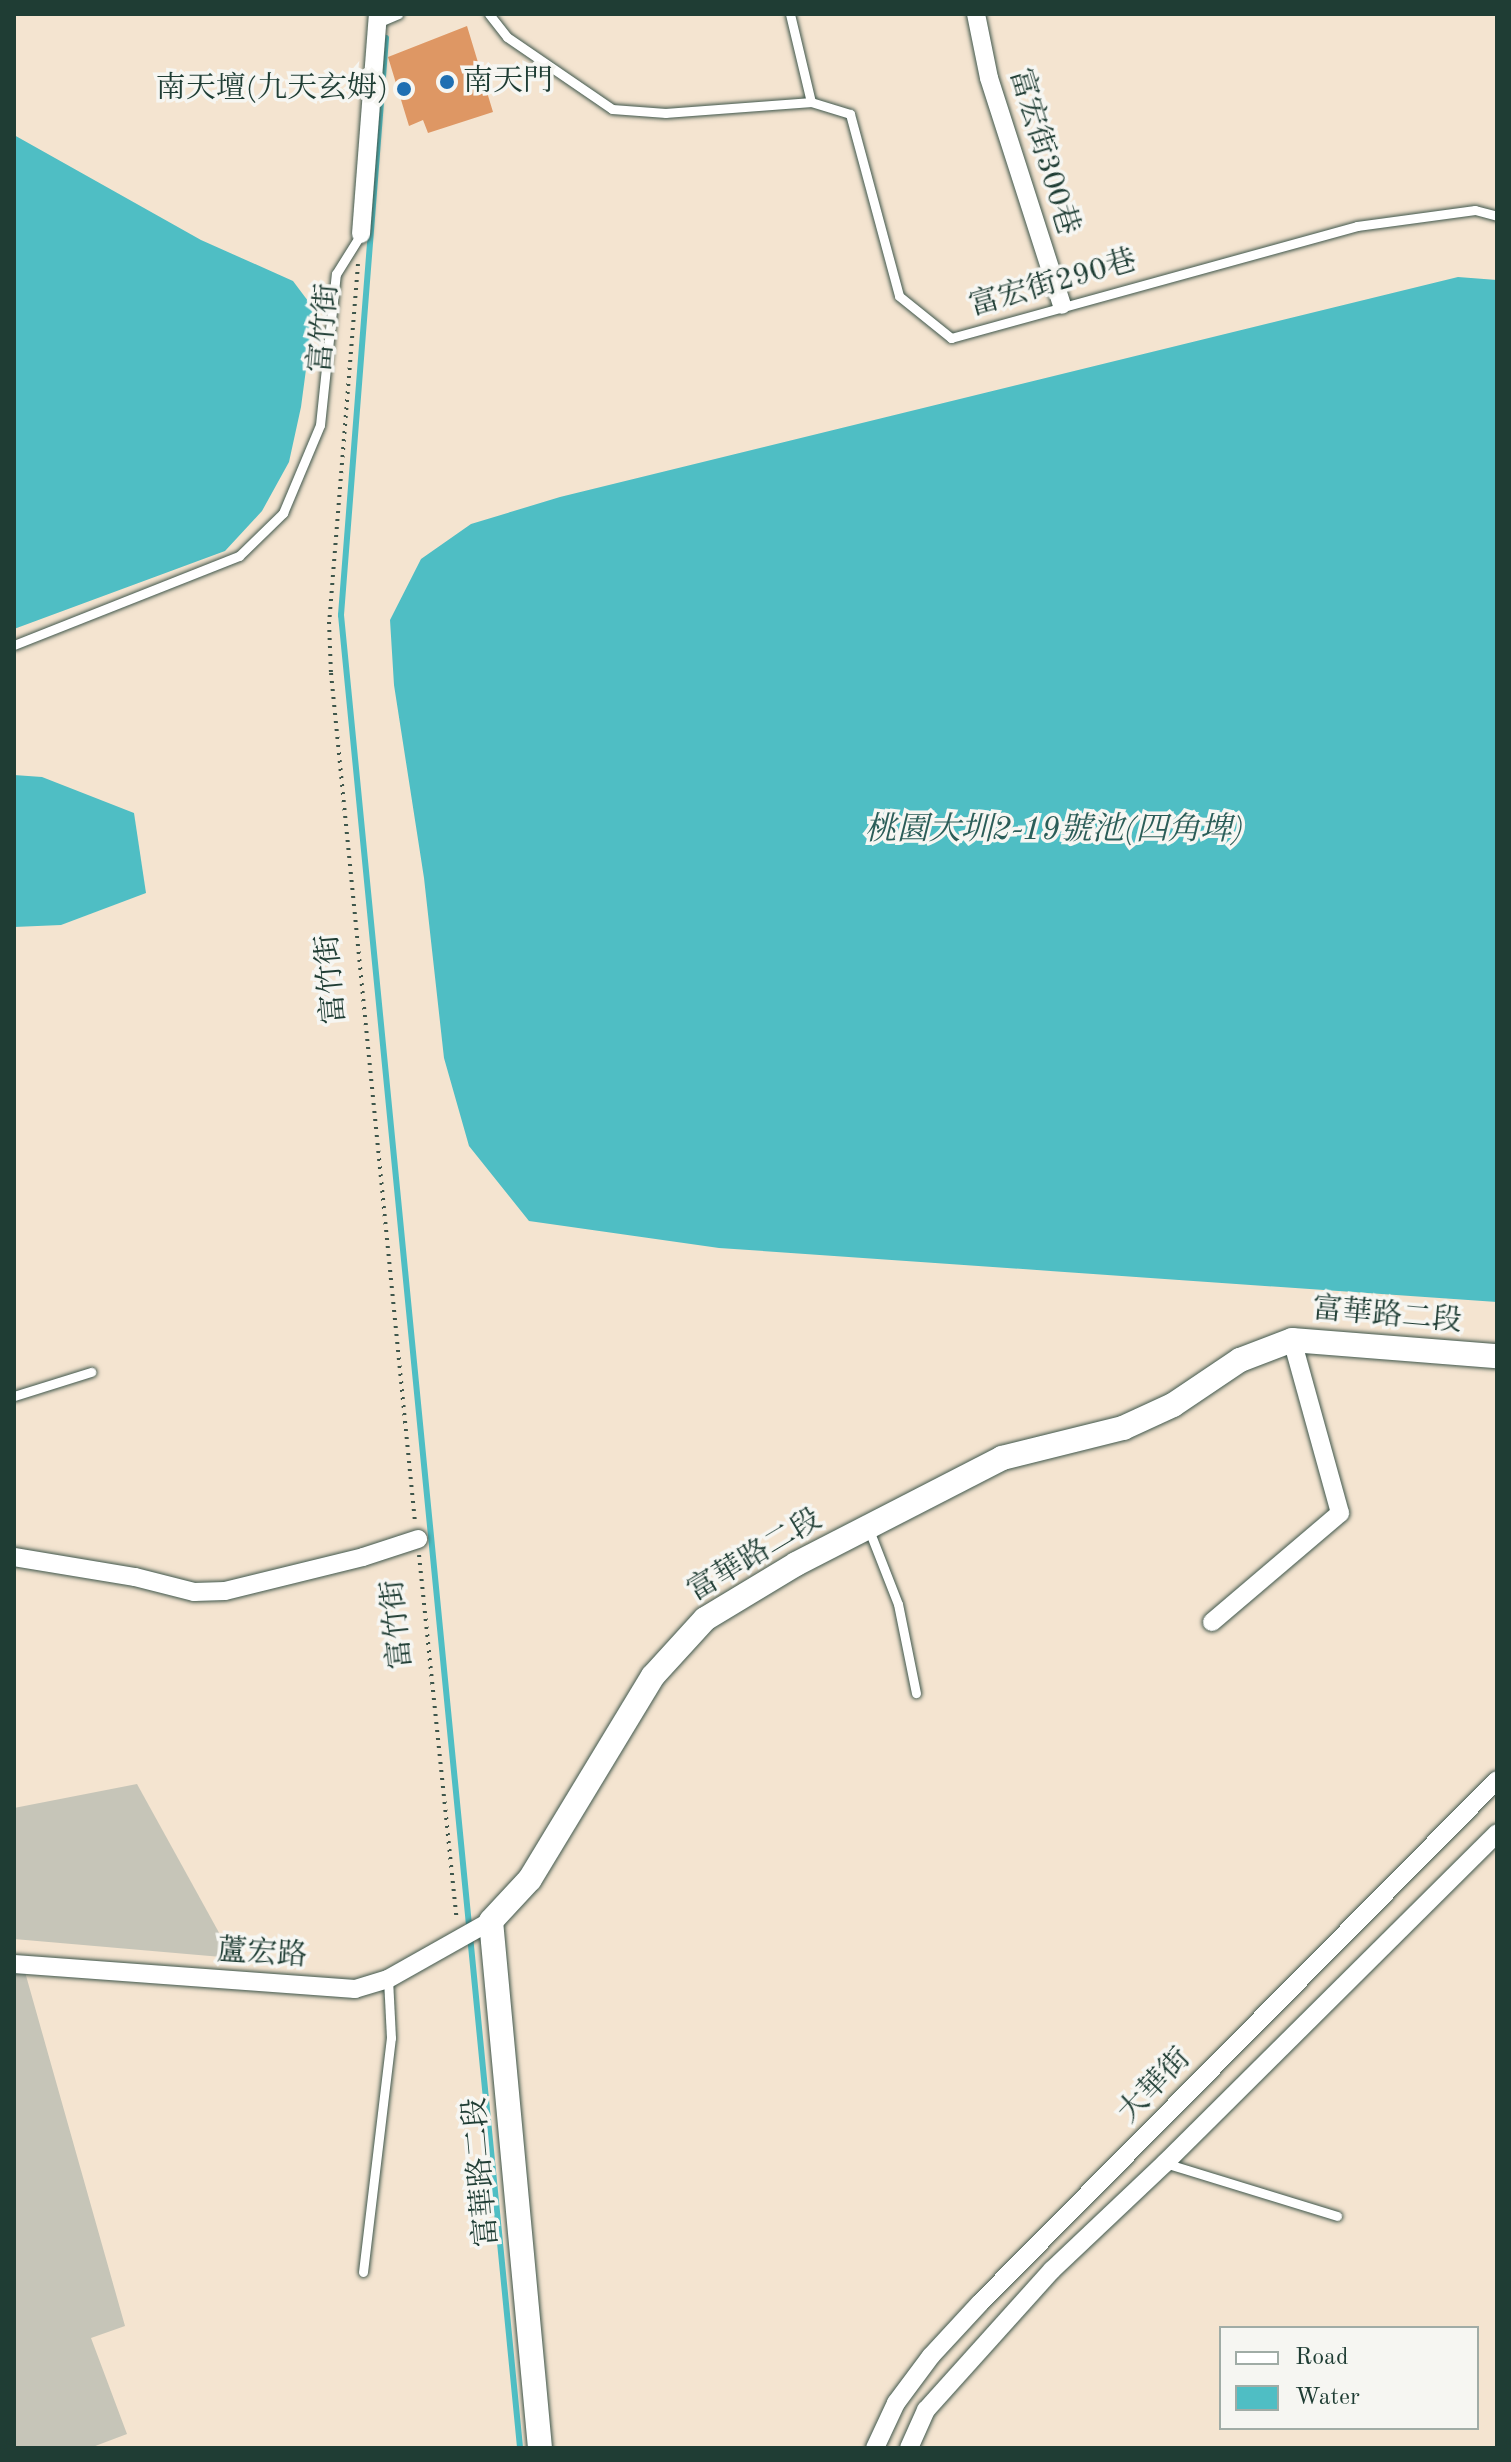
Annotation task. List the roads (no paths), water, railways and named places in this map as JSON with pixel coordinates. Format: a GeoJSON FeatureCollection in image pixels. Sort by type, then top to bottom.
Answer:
{"type":"FeatureCollection","features":[{"type":"Feature","properties":{"kind":"street","name":"富宏街300巷"},"geometry":{"type":"LineString","coordinates":[[976,14],[989,78],[1062,305]]}},
{"type":"Feature","properties":{"kind":"street"},"geometry":{"type":"LineString","coordinates":[[361,234],[378,18]]}},
{"type":"Feature","properties":{"kind":"street"},"geometry":{"type":"LineString","coordinates":[[1212,1622],[1340,1513],[1292,1340]]}},
{"type":"Feature","properties":{"kind":"street","name":"富華路二段"},"geometry":{"type":"LineString","coordinates":[[540,2448],[473,1930],[530,1879],[653,1676],[705,1619],[796,1564],[1002,1458],[1123,1428],[1173,1405],[1240,1360],[1292,1340],[1497,1356]]}},
{"type":"Feature","properties":{"kind":"street"},"geometry":{"type":"LineString","coordinates":[[14,1557],[135,1577],[194,1592],[225,1591],[363,1557],[418,1539]]}},
{"type":"Feature","properties":{"kind":"street","name":"大華街"},"geometry":{"type":"LineString","coordinates":[[875,2448],[896,2403],[931,2356],[1497,1780]]}},
{"type":"Feature","properties":{"kind":"street","name":"大華街"},"geometry":{"type":"LineString","coordinates":[[909,2448],[926,2410],[1032,2290],[1165,2163],[1497,1833]]}},
{"type":"Feature","properties":{"kind":"street","name":"蘆宏路"},"geometry":{"type":"LineString","coordinates":[[14,1964],[355,1989],[388,1979],[473,1930]]}},
{"type":"Feature","properties":{"kind":"street"},"geometry":{"type":"LineString","coordinates":[[1340,1937],[1364,1963]]}},
{"type":"Feature","properties":{"kind":"street"},"geometry":{"type":"LineString","coordinates":[[1070,2214],[1090,2234]]}},
{"type":"Feature","properties":{"kind":"lane"},"geometry":{"type":"LineString","coordinates":[[378,18],[398,14]]}},
{"type":"Feature","properties":{"kind":"lane"},"geometry":{"type":"LineString","coordinates":[[489,14],[507,37],[612,109],[666,113],[811,102],[790,14]]}},
{"type":"Feature","properties":{"kind":"lane","name":"富宏街290巷"},"geometry":{"type":"LineString","coordinates":[[811,102],[850,114],[899,296],[951,338],[1357,226],[1475,210],[1497,216]]}},
{"type":"Feature","properties":{"kind":"lane"},"geometry":{"type":"LineString","coordinates":[[14,645],[239,556],[283,513],[320,425],[336,274],[361,234]]}},
{"type":"Feature","properties":{"kind":"lane"},"geometry":{"type":"LineString","coordinates":[[14,1396],[91,1372]]}},
{"type":"Feature","properties":{"kind":"lane"},"geometry":{"type":"LineString","coordinates":[[868,1527],[898,1604],[916,1693]]}},
{"type":"Feature","properties":{"kind":"lane"},"geometry":{"type":"LineString","coordinates":[[363,2272],[391,2038],[388,1979]]}},
{"type":"Feature","properties":{"kind":"lane"},"geometry":{"type":"LineString","coordinates":[[1165,2163],[1337,2216]]}},
{"type":"Feature","properties":{"kind":"water"},"geometry":{"type":"Polygon","coordinates":[[[14,135],[201,240],[293,281],[314,309],[301,407],[289,462],[262,511],[225,551],[14,629],[14,135]]]}},
{"type":"Feature","properties":{"kind":"water","name":"桃園大圳2-19號池(四角埤)"},"geometry":{"type":"Polygon","coordinates":[[[1458,277],[1497,280],[1497,1302],[719,1248],[529,1221],[469,1146],[444,1058],[424,878],[394,685],[390,620],[421,559],[471,524],[560,497],[1458,277]]]}},
{"type":"Feature","properties":{"kind":"water"},"geometry":{"type":"Polygon","coordinates":[[[14,775],[42,777],[134,813],[146,893],[61,925],[14,927],[14,775]]]}},
{"type":"Feature","properties":{"kind":"waterway"},"geometry":{"type":"LineString","coordinates":[[386,38],[341,615],[520,2448]]}},
{"type":"Feature","properties":{"kind":"place","name":"南天門"},"geometry":{"type":"Point","coordinates":[447,82]}},
{"type":"Feature","properties":{"kind":"place","name":"南天壇(九天玄姆)"},"geometry":{"type":"Point","coordinates":[404,89]}}]}
